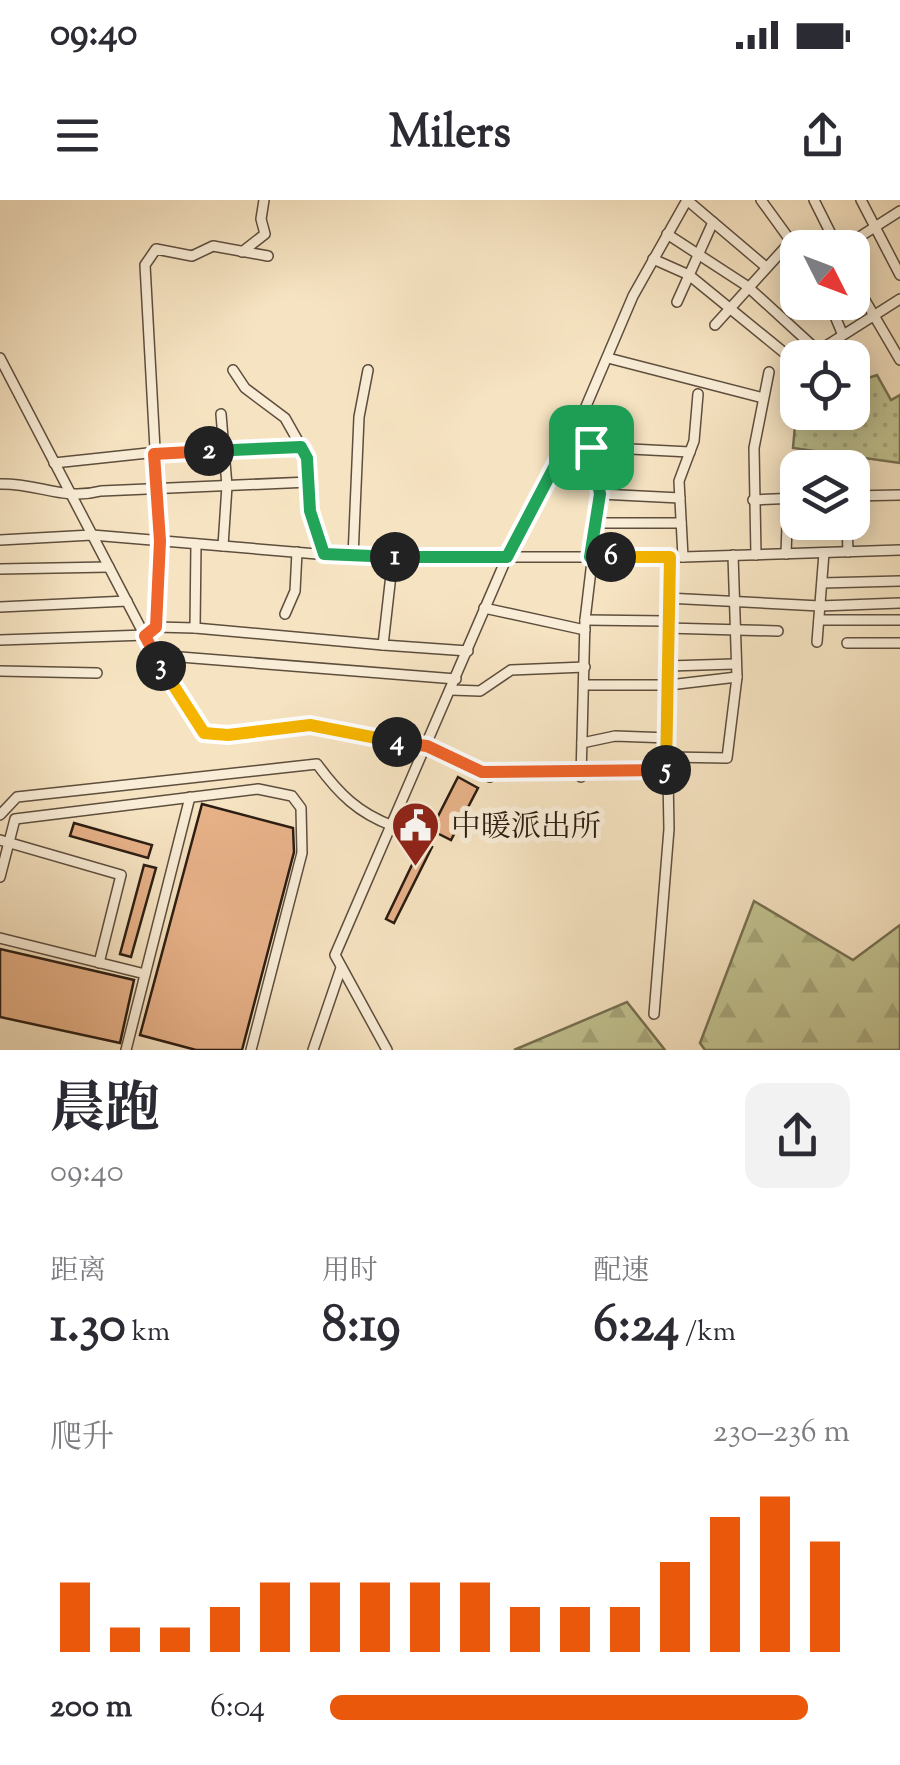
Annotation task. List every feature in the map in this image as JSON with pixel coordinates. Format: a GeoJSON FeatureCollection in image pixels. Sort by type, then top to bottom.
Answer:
{"type":"FeatureCollection","features":[{"type":"Feature","properties":{"kind":"street"},"geometry":{"type":"LineString","coordinates":[[242,252],[265,234],[261,220],[264,200]]}},
{"type":"Feature","properties":{"kind":"street"},"geometry":{"type":"LineString","coordinates":[[386,1050],[336,955],[507,557],[572,433],[653,259],[687,200],[766,267]]}},
{"type":"Feature","properties":{"kind":"street"},"geometry":{"type":"LineString","coordinates":[[761,200],[783,230]]}},
{"type":"Feature","properties":{"kind":"street"},"geometry":{"type":"LineString","coordinates":[[814,200],[830,230]]}},
{"type":"Feature","properties":{"kind":"street"},"geometry":{"type":"LineString","coordinates":[[862,200],[900,275]]}},
{"type":"Feature","properties":{"kind":"street"},"geometry":{"type":"LineString","coordinates":[[868,230],[900,211]]}},
{"type":"Feature","properties":{"kind":"street"},"geometry":{"type":"LineString","coordinates":[[677,302],[713,222]]}},
{"type":"Feature","properties":{"kind":"street"},"geometry":{"type":"LineString","coordinates":[[667,234],[748,286],[806,340]]}},
{"type":"Feature","properties":{"kind":"street"},"geometry":{"type":"LineString","coordinates":[[156,627],[160,541],[145,266],[156,249],[192,256],[213,246],[268,256]]}},
{"type":"Feature","properties":{"kind":"street"},"geometry":{"type":"LineString","coordinates":[[716,325],[780,252]]}},
{"type":"Feature","properties":{"kind":"street"},"geometry":{"type":"LineString","coordinates":[[653,259],[689,275],[780,352]]}},
{"type":"Feature","properties":{"kind":"street"},"geometry":{"type":"LineString","coordinates":[[831,340],[900,298]]}},
{"type":"Feature","properties":{"kind":"street"},"geometry":{"type":"LineString","coordinates":[[870,312],[900,360]]}},
{"type":"Feature","properties":{"kind":"street"},"geometry":{"type":"LineString","coordinates":[[837,320],[842,332]]}},
{"type":"Feature","properties":{"kind":"street"},"geometry":{"type":"LineString","coordinates":[[0,358],[155,655],[204,733],[228,735],[310,725],[427,746],[486,774],[668,770]]}},
{"type":"Feature","properties":{"kind":"street"},"geometry":{"type":"LineString","coordinates":[[608,358],[763,398]]}},
{"type":"Feature","properties":{"kind":"street"},"geometry":{"type":"LineString","coordinates":[[233,370],[245,388],[285,418],[307,458],[310,511],[324,554]]}},
{"type":"Feature","properties":{"kind":"street"},"geometry":{"type":"LineString","coordinates":[[354,557],[359,417],[368,370]]}},
{"type":"Feature","properties":{"kind":"street"},"geometry":{"type":"LineString","coordinates":[[756,555],[754,448],[769,372]]}},
{"type":"Feature","properties":{"kind":"street"},"geometry":{"type":"LineString","coordinates":[[683,557],[680,481],[690,452],[698,394]]}},
{"type":"Feature","properties":{"kind":"street"},"geometry":{"type":"LineString","coordinates":[[221,414],[227,486],[223,546]]}},
{"type":"Feature","properties":{"kind":"street"},"geometry":{"type":"LineString","coordinates":[[572,433],[591,447],[690,452]]}},
{"type":"Feature","properties":{"kind":"street"},"geometry":{"type":"LineString","coordinates":[[54,463],[301,447]]}},
{"type":"Feature","properties":{"kind":"street"},"geometry":{"type":"LineString","coordinates":[[581,774],[585,625],[600,494],[591,447]]}},
{"type":"Feature","properties":{"kind":"street"},"geometry":{"type":"LineString","coordinates":[[0,484],[28,483],[72,498],[101,491],[308,482]]}},
{"type":"Feature","properties":{"kind":"street"},"geometry":{"type":"LineString","coordinates":[[600,494],[680,498]]}},
{"type":"Feature","properties":{"kind":"street"},"geometry":{"type":"LineString","coordinates":[[870,496],[900,496]]}},
{"type":"Feature","properties":{"kind":"street"},"geometry":{"type":"LineString","coordinates":[[753,500],[780,499]]}},
{"type":"Feature","properties":{"kind":"street"},"geometry":{"type":"LineString","coordinates":[[595,523],[682,524]]}},
{"type":"Feature","properties":{"kind":"street"},"geometry":{"type":"LineString","coordinates":[[0,540],[92,535],[354,557],[683,557],[900,550]]}},
{"type":"Feature","properties":{"kind":"street"},"geometry":{"type":"LineString","coordinates":[[786,554],[788,540]]}},
{"type":"Feature","properties":{"kind":"street"},"geometry":{"type":"LineString","coordinates":[[848,540],[848,552]]}},
{"type":"Feature","properties":{"kind":"street"},"geometry":{"type":"LineString","coordinates":[[195,628],[196,544]]}},
{"type":"Feature","properties":{"kind":"street"},"geometry":{"type":"LineString","coordinates":[[285,614],[294,592],[296,552]]}},
{"type":"Feature","properties":{"kind":"street"},"geometry":{"type":"LineString","coordinates":[[816,642],[824,553]]}},
{"type":"Feature","properties":{"kind":"street"},"geometry":{"type":"LineString","coordinates":[[668,758],[727,758],[737,677],[733,556]]}},
{"type":"Feature","properties":{"kind":"street"},"geometry":{"type":"LineString","coordinates":[[384,646],[393,557]]}},
{"type":"Feature","properties":{"kind":"street"},"geometry":{"type":"LineString","coordinates":[[654,1014],[668,770],[666,624],[670,557]]}},
{"type":"Feature","properties":{"kind":"street"},"geometry":{"type":"LineString","coordinates":[[0,570],[109,567]]}},
{"type":"Feature","properties":{"kind":"street"},"geometry":{"type":"LineString","coordinates":[[822,583],[900,581]]}},
{"type":"Feature","properties":{"kind":"street"},"geometry":{"type":"LineString","coordinates":[[667,598],[820,606],[900,603]]}},
{"type":"Feature","properties":{"kind":"street"},"geometry":{"type":"LineString","coordinates":[[0,607],[126,601]]}},
{"type":"Feature","properties":{"kind":"street"},"geometry":{"type":"LineString","coordinates":[[484,608],[585,625],[666,624],[778,631]]}},
{"type":"Feature","properties":{"kind":"street"},"geometry":{"type":"LineString","coordinates":[[818,620],[900,620]]}},
{"type":"Feature","properties":{"kind":"street"},"geometry":{"type":"LineString","coordinates":[[0,640],[145,636],[156,627],[468,650]]}},
{"type":"Feature","properties":{"kind":"street"},"geometry":{"type":"LineString","coordinates":[[847,643],[900,643]]}},
{"type":"Feature","properties":{"kind":"street"},"geometry":{"type":"LineString","coordinates":[[155,655],[382,670],[456,679]]}},
{"type":"Feature","properties":{"kind":"street"},"geometry":{"type":"LineString","coordinates":[[669,666],[734,664]]}},
{"type":"Feature","properties":{"kind":"street"},"geometry":{"type":"LineString","coordinates":[[451,690],[480,691],[510,670],[585,667]]}},
{"type":"Feature","properties":{"kind":"street"},"geometry":{"type":"LineString","coordinates":[[0,670],[97,672]]}},
{"type":"Feature","properties":{"kind":"street"},"geometry":{"type":"LineString","coordinates":[[585,685],[668,685],[737,677]]}},
{"type":"Feature","properties":{"kind":"street"},"geometry":{"type":"LineString","coordinates":[[582,743],[616,736],[668,738]]}},
{"type":"Feature","properties":{"kind":"street"},"geometry":{"type":"LineString","coordinates":[[0,815],[17,797],[318,764],[340,796],[368,816],[393,826]]}},
{"type":"Feature","properties":{"kind":"street"},"geometry":{"type":"LineString","coordinates":[[0,878],[4,842],[14,819],[190,797],[276,790],[292,796],[301,808],[302,853],[250,1050]]}},
{"type":"Feature","properties":{"kind":"street"},"geometry":{"type":"LineString","coordinates":[[126,1050],[190,797]]}},
{"type":"Feature","properties":{"kind":"street"},"geometry":{"type":"LineString","coordinates":[[4,842],[121,875],[99,962]]}},
{"type":"Feature","properties":{"kind":"street"},"geometry":{"type":"LineString","coordinates":[[0,938],[145,974]]}},
{"type":"Feature","properties":{"kind":"street"},"geometry":{"type":"LineString","coordinates":[[313,1050],[342,968]]}},
{"type":"Feature","properties":{"kind":"green space"},"geometry":{"type":"Polygon","coordinates":[[[877,375],[891,400],[900,395],[900,463],[870,459],[870,450],[793,448],[795,430],[870,430],[870,377],[877,375]]]}},
{"type":"Feature","properties":{"kind":"green space"},"geometry":{"type":"Polygon","coordinates":[[[754,901],[853,960],[900,925],[900,1050],[705,1050],[700,1043],[754,901]]]}},
{"type":"Feature","properties":{"kind":"green space"},"geometry":{"type":"Polygon","coordinates":[[[627,1002],[665,1050],[514,1050],[627,1002]]]}},
{"type":"Feature","properties":{"kind":"building"},"geometry":{"type":"Polygon","coordinates":[[[458,777],[478,788],[451,840],[431,830],[458,777]]]}},
{"type":"Feature","properties":{"kind":"building"},"geometry":{"type":"Polygon","coordinates":[[[202,804],[293,828],[294,852],[242,1050],[196,1050],[140,1035],[202,804]]]}},
{"type":"Feature","properties":{"kind":"building"},"geometry":{"type":"Polygon","coordinates":[[[74,823],[152,845],[148,858],[70,836],[74,823]]]}},
{"type":"Feature","properties":{"kind":"building","name":"中暖派出所"},"geometry":{"type":"Polygon","coordinates":[[[423,842],[432,847],[394,923],[386,919],[423,842]]]}},
{"type":"Feature","properties":{"kind":"building"},"geometry":{"type":"Polygon","coordinates":[[[144,865],[156,868],[131,957],[120,954],[144,865]]]}},
{"type":"Feature","properties":{"kind":"building"},"geometry":{"type":"Polygon","coordinates":[[[0,949],[134,980],[120,1043],[0,1017],[0,949]]]}},
{"type":"Feature","properties":{"kind":"place","name":"中暖派出所"},"geometry":{"type":"Point","coordinates":[416,868]}},
{"type":"Feature","properties":{"kind":"route"},"geometry":{"type":"LineString","coordinates":[[572,433],[591,447],[600,494],[590,557],[670,557],[665,621],[669,660],[668,770],[482,772],[427,746],[310,725],[228,735],[204,733],[145,636],[156,627],[160,541],[154,454],[301,447],[307,458],[310,511],[324,554],[507,557],[572,433]]}}]}
